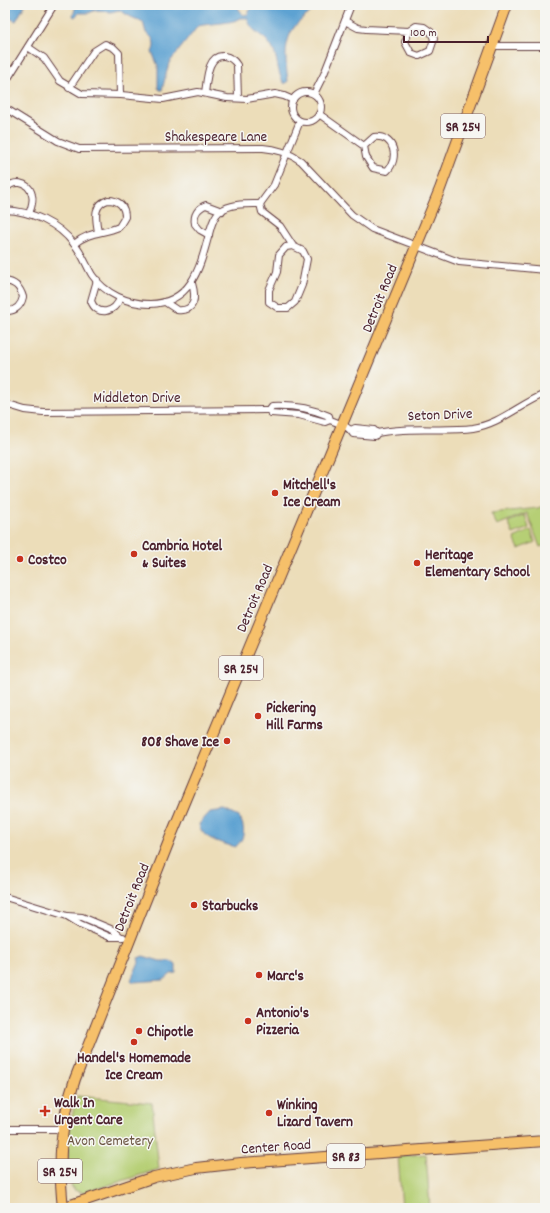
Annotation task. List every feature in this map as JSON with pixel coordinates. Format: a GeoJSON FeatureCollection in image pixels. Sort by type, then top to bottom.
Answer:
{"type":"FeatureCollection","features":[{"type":"Feature","properties":{"kind":"main road","name":"Detroit Road"},"geometry":{"type":"LineString","coordinates":[[63,1208],[60,1173],[62,1129],[75,1079],[125,938],[440,189],[507,5]]}},
{"type":"Feature","properties":{"kind":"main road","name":"Center Road"},"geometry":{"type":"LineString","coordinates":[[63,1208],[154,1177],[196,1168],[241,1163],[545,1141]]}},
{"type":"Feature","properties":{"kind":"street"},"geometry":{"type":"LineString","coordinates":[[5,83],[54,5]]}},
{"type":"Feature","properties":{"kind":"street"},"geometry":{"type":"LineString","coordinates":[[314,94],[351,5]]}},
{"type":"Feature","properties":{"kind":"street"},"geometry":{"type":"LineString","coordinates":[[344,21],[358,28],[409,31],[420,26],[431,32],[434,44],[430,51],[423,55],[411,53],[405,42],[409,31]]}},
{"type":"Feature","properties":{"kind":"street"},"geometry":{"type":"LineString","coordinates":[[69,88],[94,51],[105,44],[114,48],[119,53],[120,95]]}},
{"type":"Feature","properties":{"kind":"street"},"geometry":{"type":"LineString","coordinates":[[492,46],[545,46]]}},
{"type":"Feature","properties":{"kind":"street"},"geometry":{"type":"LineString","coordinates":[[28,47],[41,55],[57,79],[69,88],[88,95],[120,95],[170,99],[191,93],[205,93],[238,98],[254,98],[275,94],[293,100]]}},
{"type":"Feature","properties":{"kind":"street"},"geometry":{"type":"LineString","coordinates":[[205,93],[211,62],[218,57],[226,57],[234,61],[237,65],[238,98]]}},
{"type":"Feature","properties":{"kind":"street"},"geometry":{"type":"LineString","coordinates":[[304,92],[314,94],[321,104],[319,114],[309,122],[300,121],[295,117],[292,110],[293,100],[304,92]]}},
{"type":"Feature","properties":{"kind":"street","name":"Shakespeare Lane"},"geometry":{"type":"LineString","coordinates":[[5,108],[58,141],[80,149],[263,148],[287,153],[297,158],[306,166],[360,222],[372,229],[460,262],[545,270]]}},
{"type":"Feature","properties":{"kind":"street"},"geometry":{"type":"LineString","coordinates":[[319,114],[364,146],[366,157],[373,168],[387,171],[394,154],[391,142],[384,138],[374,137],[364,146]]}},
{"type":"Feature","properties":{"kind":"street"},"geometry":{"type":"LineString","coordinates":[[293,246],[286,247],[281,252],[276,272],[268,290],[270,302],[278,308],[283,309],[292,306],[302,285],[307,259],[303,251],[293,246],[280,226],[260,210],[260,204],[274,185],[300,121]]}},
{"type":"Feature","properties":{"kind":"street"},"geometry":{"type":"LineString","coordinates":[[5,190],[8,186],[16,183],[25,184],[28,187],[33,199],[29,214]]}},
{"type":"Feature","properties":{"kind":"street"},"geometry":{"type":"LineString","coordinates":[[74,244],[84,237],[98,232],[115,229],[122,224],[125,217],[125,212],[119,202],[108,200],[98,207],[96,213],[98,232]]}},
{"type":"Feature","properties":{"kind":"street"},"geometry":{"type":"LineString","coordinates":[[209,235],[200,230],[195,224],[196,213],[206,204],[222,210]]}},
{"type":"Feature","properties":{"kind":"street"},"geometry":{"type":"LineString","coordinates":[[5,210],[29,214],[47,221],[67,236],[74,244],[96,280],[104,289],[120,298],[141,303],[165,302],[180,295],[192,283],[200,267],[216,216],[222,210],[234,205],[260,204]]}},
{"type":"Feature","properties":{"kind":"street"},"geometry":{"type":"LineString","coordinates":[[96,280],[91,301],[98,310],[104,312],[112,310],[117,305],[120,298]]}},
{"type":"Feature","properties":{"kind":"street"},"geometry":{"type":"LineString","coordinates":[[5,282],[15,284],[20,289],[22,296],[18,307],[10,312],[5,311]]}},
{"type":"Feature","properties":{"kind":"street"},"geometry":{"type":"LineString","coordinates":[[165,302],[177,310],[188,308],[193,303],[195,297],[192,283]]}},
{"type":"Feature","properties":{"kind":"street","name":"Seton Drive"},"geometry":{"type":"LineString","coordinates":[[342,425],[351,430],[353,434],[366,436],[375,436],[377,433],[399,429],[473,428],[504,418],[545,394]]}},
{"type":"Feature","properties":{"kind":"street","name":"Middleton Drive"},"geometry":{"type":"LineString","coordinates":[[5,404],[25,410],[43,412],[269,410],[271,413],[300,415],[325,422],[330,420],[342,425]]}},
{"type":"Feature","properties":{"kind":"street"},"geometry":{"type":"LineString","coordinates":[[5,897],[67,916],[82,917],[113,930],[125,938]]}},
{"type":"Feature","properties":{"kind":"street"},"geometry":{"type":"LineString","coordinates":[[5,1128],[62,1129]]}},
{"type":"Feature","properties":{"kind":"green space"},"geometry":{"type":"Polygon","coordinates":[[[545,505],[545,545],[540,547],[527,513],[497,525],[491,513],[538,508],[545,505]]]}},
{"type":"Feature","properties":{"kind":"green space"},"geometry":{"type":"Polygon","coordinates":[[[525,515],[529,528],[513,534],[508,522],[525,515]]]}},
{"type":"Feature","properties":{"kind":"green space"},"geometry":{"type":"Polygon","coordinates":[[[531,530],[535,542],[519,549],[514,538],[531,530]]]}},
{"type":"Feature","properties":{"kind":"green space","name":"Avon Cemetery"},"geometry":{"type":"Polygon","coordinates":[[[77,1096],[152,1103],[159,1169],[84,1193],[74,1190],[70,1182],[68,1171],[68,1144],[72,1116],[77,1096]]]}},
{"type":"Feature","properties":{"kind":"green space"},"geometry":{"type":"Polygon","coordinates":[[[426,1154],[430,1208],[402,1208],[398,1156],[426,1154]]]}},
{"type":"Feature","properties":{"kind":"water"},"geometry":{"type":"Polygon","coordinates":[[[5,5],[25,5],[16,21],[5,16],[5,5]]]}},
{"type":"Feature","properties":{"kind":"water"},"geometry":{"type":"Polygon","coordinates":[[[76,5],[228,5],[237,6],[243,15],[248,14],[252,5],[306,5],[311,12],[293,29],[290,35],[286,48],[288,81],[285,84],[280,75],[274,50],[265,39],[252,28],[247,18],[241,18],[227,22],[198,26],[169,63],[162,90],[160,90],[158,88],[158,66],[152,52],[154,41],[146,33],[143,22],[119,10],[111,12],[96,10],[89,13],[79,13],[75,17],[73,16],[76,5]]]}},
{"type":"Feature","properties":{"kind":"water"},"geometry":{"type":"Polygon","coordinates":[[[225,810],[239,817],[243,825],[243,837],[235,847],[218,842],[208,837],[201,829],[199,824],[210,812],[225,810]]]}},
{"type":"Feature","properties":{"kind":"water"},"geometry":{"type":"Polygon","coordinates":[[[143,956],[160,961],[171,961],[176,965],[176,973],[171,974],[164,980],[133,982],[131,980],[139,962],[138,958],[143,956]]]}},
{"type":"Feature","properties":{"kind":"place","name":"Mitchell's Ice Cream"},"geometry":{"type":"Point","coordinates":[275,493]}},
{"type":"Feature","properties":{"kind":"place","name":"Cambria Hotel & Suites"},"geometry":{"type":"Point","coordinates":[134,554]}},
{"type":"Feature","properties":{"kind":"place","name":"Costco"},"geometry":{"type":"Point","coordinates":[20,559]}},
{"type":"Feature","properties":{"kind":"place","name":"Heritage Elementary School"},"geometry":{"type":"Point","coordinates":[417,563]}},
{"type":"Feature","properties":{"kind":"place","name":"Pickering Hill Farms"},"geometry":{"type":"Point","coordinates":[258,716]}},
{"type":"Feature","properties":{"kind":"place","name":"808 Shave Ice"},"geometry":{"type":"Point","coordinates":[227,741]}},
{"type":"Feature","properties":{"kind":"place","name":"Starbucks"},"geometry":{"type":"Point","coordinates":[194,905]}},
{"type":"Feature","properties":{"kind":"place","name":"Marc's"},"geometry":{"type":"Point","coordinates":[259,975]}},
{"type":"Feature","properties":{"kind":"place","name":"Antonio's Pizzeria"},"geometry":{"type":"Point","coordinates":[248,1021]}},
{"type":"Feature","properties":{"kind":"place","name":"Chipotle"},"geometry":{"type":"Point","coordinates":[139,1031]}},
{"type":"Feature","properties":{"kind":"place","name":"Handel's Homemade Ice Cream"},"geometry":{"type":"Point","coordinates":[134,1042]}},
{"type":"Feature","properties":{"kind":"place","name":"Walk In Urgent Care"},"geometry":{"type":"Point","coordinates":[45,1111]}},
{"type":"Feature","properties":{"kind":"place","name":"Winking Lizard Tavern"},"geometry":{"type":"Point","coordinates":[269,1113]}}]}
